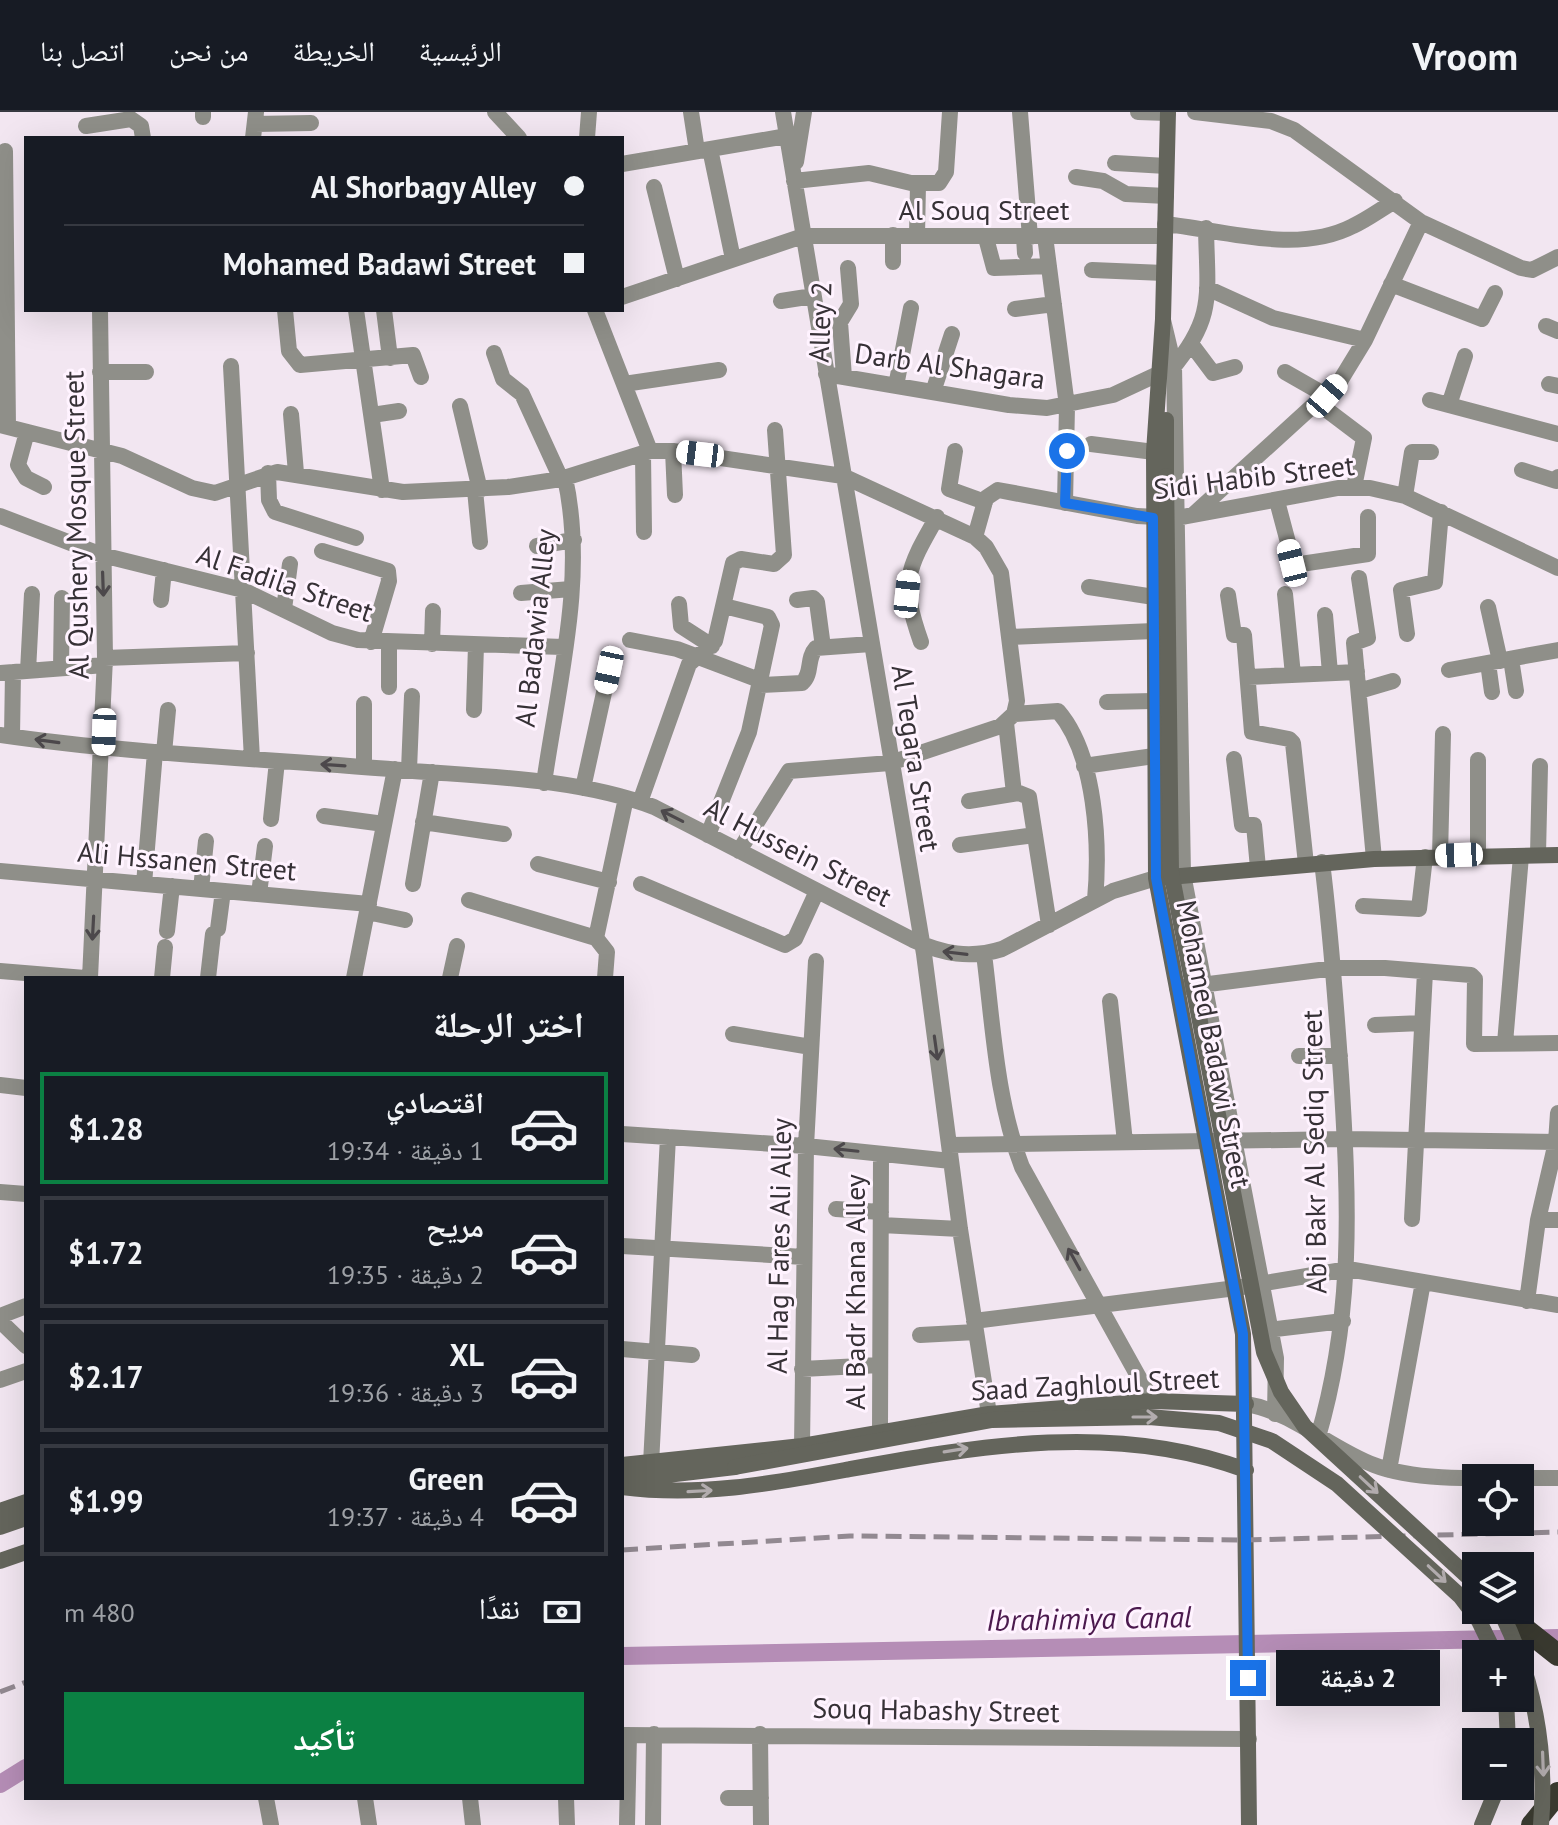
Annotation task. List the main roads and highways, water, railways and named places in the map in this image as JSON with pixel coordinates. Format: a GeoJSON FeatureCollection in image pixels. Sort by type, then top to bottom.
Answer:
{"type":"FeatureCollection","features":[{"type":"Feature","properties":{"kind":"highway"},"geometry":{"type":"LineString","coordinates":[[1518,1624],[1558,1655]]}},
{"type":"Feature","properties":{"kind":"highway"},"geometry":{"type":"LineString","coordinates":[[1532,1825],[1558,1793]]}},
{"type":"Feature","properties":{"kind":"main road","name":"Mohamed Badawi Street"},"geometry":{"type":"LineString","coordinates":[[1168,112],[1163,319],[1166,372],[1154,452],[1156,878],[1243,1334],[1249,1825]]}},
{"type":"Feature","properties":{"kind":"main road"},"geometry":{"type":"LineString","coordinates":[[1166,372],[1173,884],[1264,1352],[1281,1392],[1305,1427],[1462,1571]]}},
{"type":"Feature","properties":{"kind":"main road","name":"Al Hussein Street"},"geometry":{"type":"LineString","coordinates":[[1156,878],[1374,859],[1558,855]]}},
{"type":"Feature","properties":{"kind":"main road","name":"Saad Zaghloul Street"},"geometry":{"type":"LineString","coordinates":[[624,1465],[802,1446],[989,1414],[1152,1401],[1246,1404]]}},
{"type":"Feature","properties":{"kind":"main road"},"geometry":{"type":"LineString","coordinates":[[624,1481],[735,1467],[992,1420],[1149,1417],[1219,1423],[1272,1441],[1337,1484],[1460,1596],[1479,1621],[1488,1640]]}},
{"type":"Feature","properties":{"kind":"main road","name":"Saad Zaghloul Street"},"geometry":{"type":"LineString","coordinates":[[624,1487],[701,1492],[790,1480],[953,1451],[1070,1441],[1166,1447],[1207,1455],[1246,1470]]}},
{"type":"Feature","properties":{"kind":"main road"},"geometry":{"type":"LineString","coordinates":[[0,1511],[24,1503]]}},
{"type":"Feature","properties":{"kind":"main road"},"geometry":{"type":"LineString","coordinates":[[0,1527],[24,1519]]}},
{"type":"Feature","properties":{"kind":"main road"},"geometry":{"type":"LineString","coordinates":[[0,1561],[24,1553]]}},
{"type":"Feature","properties":{"kind":"main road"},"geometry":{"type":"LineString","coordinates":[[1507,1624],[1518,1646],[1539,1720],[1543,1756],[1541,1825]]}},
{"type":"Feature","properties":{"kind":"main road"},"geometry":{"type":"LineString","coordinates":[[1482,1825],[1492,1800]]}},
{"type":"Feature","properties":{"kind":"waterway","name":"Ibrahimiya Canal"},"geometry":{"type":"LineString","coordinates":[[624,1656],[1558,1638]]}},
{"type":"Feature","properties":{"kind":"waterway","name":"Ibrahimiya Canal"},"geometry":{"type":"LineString","coordinates":[[0,1784],[24,1769]]}},
{"type":"Feature","properties":{"kind":"railway"},"geometry":{"type":"LineString","coordinates":[[624,1550],[850,1536],[1246,1540],[1558,1532]]}},
{"type":"Feature","properties":{"kind":"railway"},"geometry":{"type":"LineString","coordinates":[[0,1692],[24,1683]]}}]}
